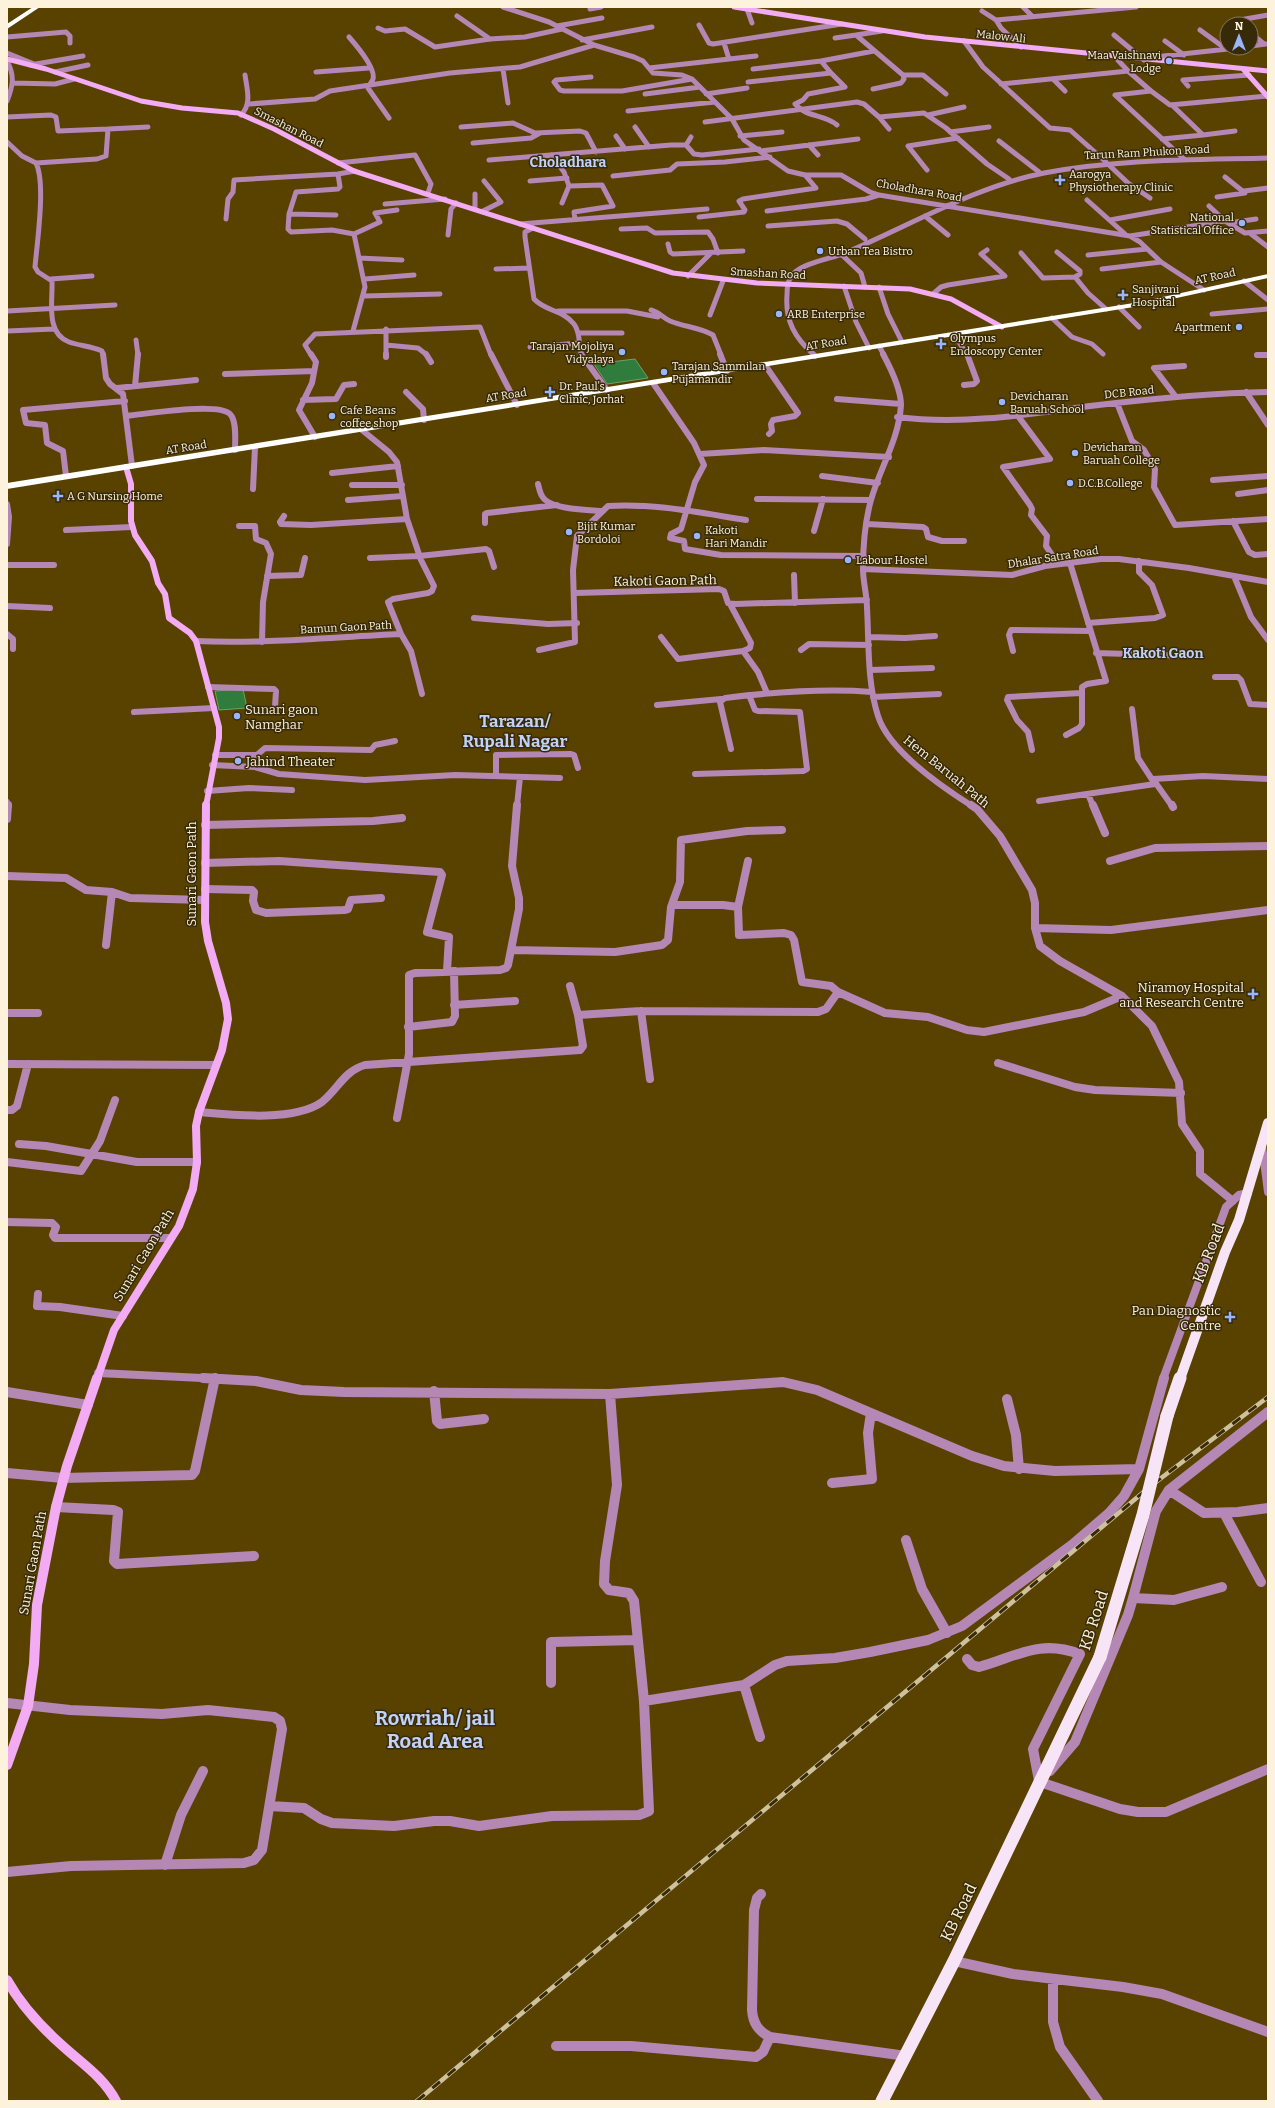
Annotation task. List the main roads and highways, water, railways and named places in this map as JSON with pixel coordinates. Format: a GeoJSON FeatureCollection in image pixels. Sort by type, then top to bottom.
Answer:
{"type":"FeatureCollection","features":[{"type":"Feature","properties":{"kind":"highway"},"geometry":{"type":"LineString","coordinates":[[8,27],[37,7]]}},
{"type":"Feature","properties":{"kind":"highway","name":"AT Road"},"geometry":{"type":"LineString","coordinates":[[7,486],[1002,327],[1119,307],[1268,276]]}},
{"type":"Feature","properties":{"kind":"main road","name":"KB Road"},"geometry":{"type":"LineString","coordinates":[[882,2101],[954,1961],[1100,1657],[1143,1515],[1167,1416],[1225,1252],[1239,1220],[1268,1123]]}},
{"type":"Feature","properties":{"kind":"railway"},"geometry":{"type":"LineString","coordinates":[[417,2101],[1152,1485],[1268,1397]]}},
{"type":"Feature","properties":{"kind":"place","name":"Maa Vaishnavi Lodge"},"geometry":{"type":"Point","coordinates":[1169,61]}},
{"type":"Feature","properties":{"kind":"place","name":"Aarogya Physiotherapy Clinic"},"geometry":{"type":"Point","coordinates":[1060,180]}},
{"type":"Feature","properties":{"kind":"place","name":"National Statistical Office"},"geometry":{"type":"Point","coordinates":[1242,223]}},
{"type":"Feature","properties":{"kind":"place","name":"Urban Tea Bistro"},"geometry":{"type":"Point","coordinates":[820,251]}},
{"type":"Feature","properties":{"kind":"place","name":"Sanjivani Hospital"},"geometry":{"type":"Point","coordinates":[1123,295]}},
{"type":"Feature","properties":{"kind":"place","name":"ARB Enterprise"},"geometry":{"type":"Point","coordinates":[779,314]}},
{"type":"Feature","properties":{"kind":"place","name":"Apartment"},"geometry":{"type":"Point","coordinates":[1239,327]}},
{"type":"Feature","properties":{"kind":"place","name":"Olympus Endoscopy Center"},"geometry":{"type":"Point","coordinates":[941,344]}},
{"type":"Feature","properties":{"kind":"place","name":"Tarajan Mojoliya Vidyalaya"},"geometry":{"type":"Point","coordinates":[622,352]}},
{"type":"Feature","properties":{"kind":"place","name":"Tarajan Sammilan Pujamandir"},"geometry":{"type":"Point","coordinates":[664,372]}},
{"type":"Feature","properties":{"kind":"place","name":"Dr. Paul's Clinic, Jorhat"},"geometry":{"type":"Point","coordinates":[550,392]}},
{"type":"Feature","properties":{"kind":"place","name":"Devicharan Baruah School"},"geometry":{"type":"Point","coordinates":[1002,402]}},
{"type":"Feature","properties":{"kind":"place","name":"Cafe Beans coffee shop"},"geometry":{"type":"Point","coordinates":[332,416]}},
{"type":"Feature","properties":{"kind":"place","name":"Devicharan Baruah College"},"geometry":{"type":"Point","coordinates":[1075,453]}},
{"type":"Feature","properties":{"kind":"place","name":"D.C.B.College"},"geometry":{"type":"Point","coordinates":[1070,483]}},
{"type":"Feature","properties":{"kind":"place","name":"A G Nursing Home"},"geometry":{"type":"Point","coordinates":[58,496]}},
{"type":"Feature","properties":{"kind":"place","name":"Bijit Kumar Bordoloi"},"geometry":{"type":"Point","coordinates":[569,532]}},
{"type":"Feature","properties":{"kind":"place","name":"Kakoti Hari Mandir"},"geometry":{"type":"Point","coordinates":[697,536]}},
{"type":"Feature","properties":{"kind":"place","name":"Labour Hostel"},"geometry":{"type":"Point","coordinates":[848,560]}},
{"type":"Feature","properties":{"kind":"place","name":"Sunari gaon Namghar"},"geometry":{"type":"Point","coordinates":[237,716]}},
{"type":"Feature","properties":{"kind":"place","name":"Jahind Theater"},"geometry":{"type":"Point","coordinates":[238,761]}},
{"type":"Feature","properties":{"kind":"place","name":"Niramoy Hospital and Research Centre"},"geometry":{"type":"Point","coordinates":[1253,994]}},
{"type":"Feature","properties":{"kind":"place","name":"Pan Diagnostic Centre"},"geometry":{"type":"Point","coordinates":[1230,1317]}},
{"type":"Feature","properties":{"kind":"district","name":"Choladhara"},"geometry":{"type":"Point","coordinates":[568,162]}},
{"type":"Feature","properties":{"kind":"district","name":"Kakoti Gaon"},"geometry":{"type":"Point","coordinates":[1163,653]}},
{"type":"Feature","properties":{"kind":"district","name":"Tarazan/ Rupali Nagar"},"geometry":{"type":"Point","coordinates":[515,731]}},
{"type":"Feature","properties":{"kind":"district","name":"Rowriah/ jail Road Area"},"geometry":{"type":"Point","coordinates":[435,1730]}}]}
